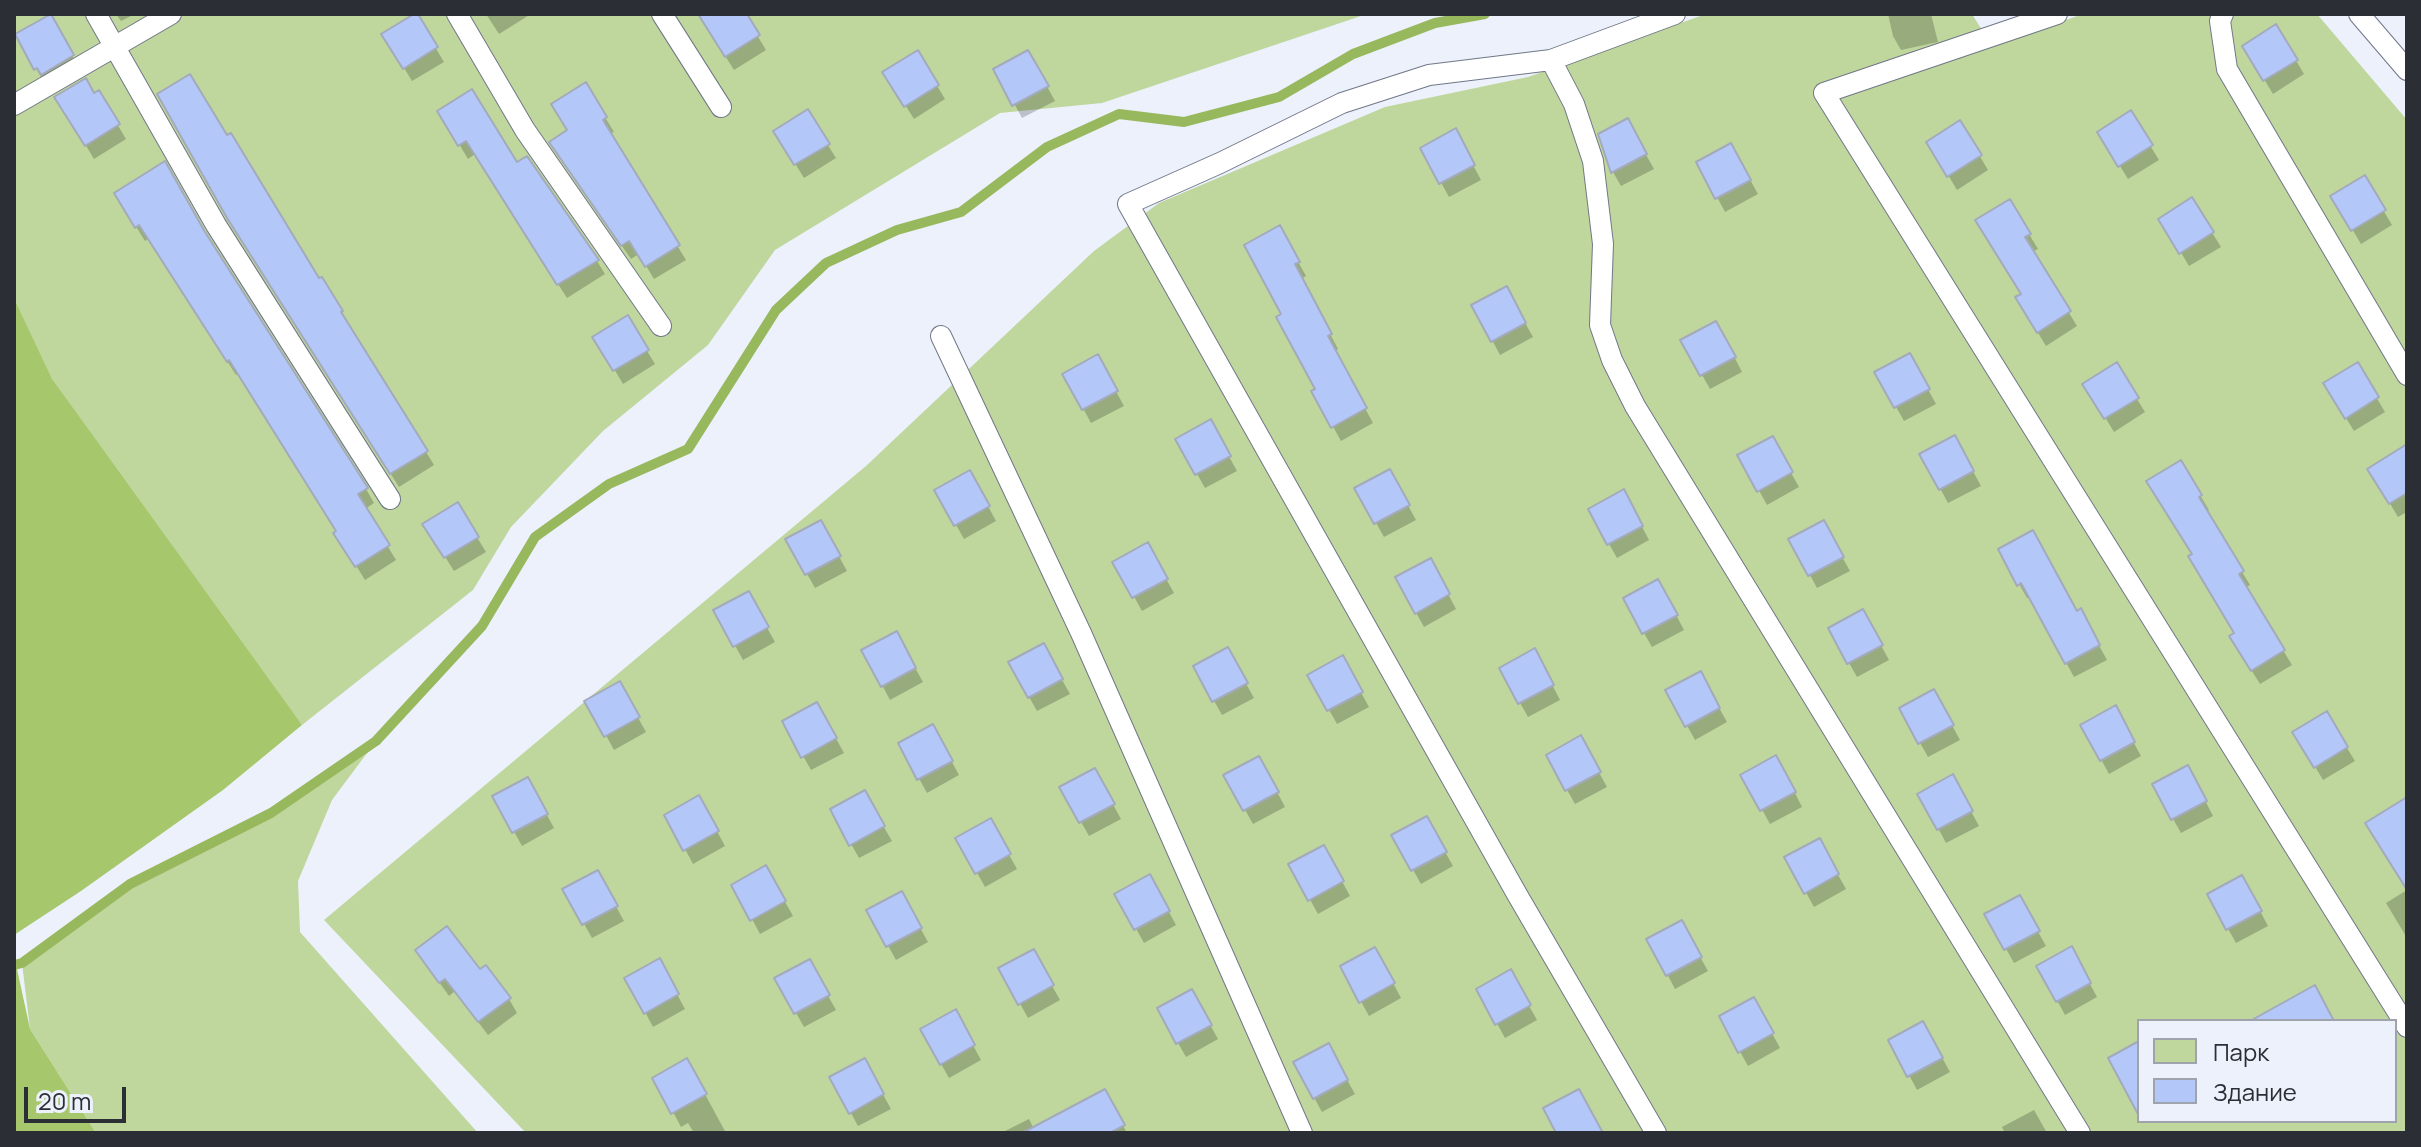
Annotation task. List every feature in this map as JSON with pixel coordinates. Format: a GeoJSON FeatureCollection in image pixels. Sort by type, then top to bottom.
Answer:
{"type":"FeatureCollection","features":[{"type":"Feature","properties":{"kind":"lane"},"geometry":{"type":"LineString","coordinates":[[96,14],[216,225],[390,499]]}},
{"type":"Feature","properties":{"kind":"lane"},"geometry":{"type":"LineString","coordinates":[[14,105],[171,14]]}},
{"type":"Feature","properties":{"kind":"lane"},"geometry":{"type":"LineString","coordinates":[[457,14],[525,130],[661,326]]}},
{"type":"Feature","properties":{"kind":"lane"},"geometry":{"type":"LineString","coordinates":[[662,14],[721,107]]}},
{"type":"Feature","properties":{"kind":"lane"},"geometry":{"type":"LineString","coordinates":[[1656,1133],[1518,896],[1128,204],[1342,103],[1429,75],[1551,60],[1675,14]]}},
{"type":"Feature","properties":{"kind":"lane"},"geometry":{"type":"LineString","coordinates":[[2057,14],[1824,93],[2407,1027]]}},
{"type":"Feature","properties":{"kind":"lane"},"geometry":{"type":"LineString","coordinates":[[2223,14],[2220,21],[2227,69],[2407,375]]}},
{"type":"Feature","properties":{"kind":"lane"},"geometry":{"type":"LineString","coordinates":[[2359,14],[2407,70]]}},
{"type":"Feature","properties":{"kind":"lane"},"geometry":{"type":"LineString","coordinates":[[1551,60],[1574,104],[1593,161],[1603,244],[1600,325],[1612,360],[1635,406],[2080,1133]]}},
{"type":"Feature","properties":{"kind":"lane"},"geometry":{"type":"LineString","coordinates":[[941,336],[1081,633],[1302,1133]]}},
{"type":"Feature","properties":{"kind":"green space"},"geometry":{"type":"Polygon","coordinates":[[[14,14],[1367,14],[1102,103],[1000,113],[775,250],[708,345],[603,431],[511,527],[473,590],[302,725],[212,612],[51,378],[14,298],[14,14]]]}},
{"type":"Feature","properties":{"kind":"green space"},"geometry":{"type":"Polygon","coordinates":[[[1706,14],[1972,14],[1992,46],[2083,14],[2317,14],[2407,120],[2407,1133],[526,1133],[324,920],[866,466],[1094,251],[1159,203],[1385,107],[1528,77],[1706,14]]]}},
{"type":"Feature","properties":{"kind":"green space"},"geometry":{"type":"Polygon","coordinates":[[[14,298],[52,379],[302,725],[223,790],[14,935],[14,298]]]}},
{"type":"Feature","properties":{"kind":"green space"},"geometry":{"type":"Polygon","coordinates":[[[376,741],[332,800],[298,881],[300,932],[478,1133],[96,1133],[30,1029],[22,963],[130,884],[271,813],[376,741]]]}},
{"type":"Feature","properties":{"kind":"green space"},"geometry":{"type":"Polygon","coordinates":[[[14,955],[30,1029],[96,1133],[14,1133],[14,955]]]}},
{"type":"Feature","properties":{"kind":"building"},"geometry":{"type":"Polygon","coordinates":[[[51,14],[74,55],[41,75],[37,68],[34,70],[15,34],[51,14]]]}},
{"type":"Feature","properties":{"kind":"building"},"geometry":{"type":"Polygon","coordinates":[[[418,14],[438,47],[403,69],[381,34],[418,14]]]}},
{"type":"Feature","properties":{"kind":"building"},"geometry":{"type":"Polygon","coordinates":[[[698,14],[747,14],[760,35],[725,57],[698,14]]]}},
{"type":"Feature","properties":{"kind":"building"},"geometry":{"type":"Polygon","coordinates":[[[2276,24],[2298,60],[2263,81],[2242,46],[2276,24]]]}},
{"type":"Feature","properties":{"kind":"building"},"geometry":{"type":"Polygon","coordinates":[[[918,50],[939,85],[904,107],[882,72],[918,50]]]}},
{"type":"Feature","properties":{"kind":"building"},"geometry":{"type":"Polygon","coordinates":[[[1028,50],[1049,86],[1012,106],[993,69],[1028,50]]]}},
{"type":"Feature","properties":{"kind":"building"},"geometry":{"type":"Polygon","coordinates":[[[190,74],[227,135],[231,133],[319,278],[322,277],[428,451],[390,474],[227,218],[157,94],[190,74]]]}},
{"type":"Feature","properties":{"kind":"building"},"geometry":{"type":"Polygon","coordinates":[[[86,78],[94,93],[99,90],[120,124],[85,146],[54,97],[86,78]]]}},
{"type":"Feature","properties":{"kind":"building"},"geometry":{"type":"Polygon","coordinates":[[[586,82],[607,117],[603,120],[680,245],[645,267],[629,241],[621,246],[549,142],[567,130],[551,104],[586,82]]]}},
{"type":"Feature","properties":{"kind":"building"},"geometry":{"type":"Polygon","coordinates":[[[472,89],[517,162],[527,156],[599,260],[557,285],[466,141],[458,146],[437,111],[472,89]]]}},
{"type":"Feature","properties":{"kind":"building"},"geometry":{"type":"Polygon","coordinates":[[[808,109],[830,144],[794,165],[773,131],[808,109]]]}},
{"type":"Feature","properties":{"kind":"building"},"geometry":{"type":"Polygon","coordinates":[[[2131,110],[2153,145],[2118,167],[2097,132],[2131,110]]]}},
{"type":"Feature","properties":{"kind":"building"},"geometry":{"type":"Polygon","coordinates":[[[1628,118],[1647,154],[1611,173],[1598,134],[1628,118]]]}},
{"type":"Feature","properties":{"kind":"building"},"geometry":{"type":"Polygon","coordinates":[[[1960,120],[1982,155],[1947,177],[1926,142],[1960,120]]]}},
{"type":"Feature","properties":{"kind":"building"},"geometry":{"type":"Polygon","coordinates":[[[1456,128],[1475,165],[1439,184],[1420,148],[1456,128]]]}},
{"type":"Feature","properties":{"kind":"building"},"geometry":{"type":"Polygon","coordinates":[[[1731,143],[1751,180],[1715,199],[1696,162],[1731,143]]]}},
{"type":"Feature","properties":{"kind":"building"},"geometry":{"type":"Polygon","coordinates":[[[165,161],[205,232],[368,488],[358,494],[390,545],[355,567],[333,533],[336,531],[229,360],[227,362],[139,225],[135,228],[114,193],[165,161]]]}},
{"type":"Feature","properties":{"kind":"building"},"geometry":{"type":"Polygon","coordinates":[[[2365,175],[2386,210],[2351,231],[2330,196],[2365,175]]]}},
{"type":"Feature","properties":{"kind":"building"},"geometry":{"type":"Polygon","coordinates":[[[2192,197],[2214,232],[2179,254],[2158,219],[2192,197]]]}},
{"type":"Feature","properties":{"kind":"building"},"geometry":{"type":"Polygon","coordinates":[[[2010,199],[2031,234],[2025,237],[2071,311],[2037,333],[2015,297],[2021,294],[1975,220],[2010,199]]]}},
{"type":"Feature","properties":{"kind":"building"},"geometry":{"type":"Polygon","coordinates":[[[1280,225],[1300,262],[1295,264],[1332,334],[1328,336],[1367,408],[1331,428],[1311,391],[1315,389],[1276,317],[1281,314],[1244,245],[1280,225]]]}},
{"type":"Feature","properties":{"kind":"building"},"geometry":{"type":"Polygon","coordinates":[[[1507,286],[1526,323],[1491,342],[1471,305],[1507,286]]]}},
{"type":"Feature","properties":{"kind":"building"},"geometry":{"type":"Polygon","coordinates":[[[628,315],[649,350],[613,371],[592,337],[628,315]]]}},
{"type":"Feature","properties":{"kind":"building"},"geometry":{"type":"Polygon","coordinates":[[[1716,321],[1736,357],[1700,376],[1680,340],[1716,321]]]}},
{"type":"Feature","properties":{"kind":"building"},"geometry":{"type":"Polygon","coordinates":[[[1910,353],[1930,389],[1894,408],[1874,372],[1910,353]]]}},
{"type":"Feature","properties":{"kind":"building"},"geometry":{"type":"Polygon","coordinates":[[[1098,354],[1118,391],[1082,410],[1062,374],[1098,354]]]}},
{"type":"Feature","properties":{"kind":"building"},"geometry":{"type":"Polygon","coordinates":[[[2117,362],[2139,398],[2104,419],[2082,384],[2117,362]]]}},
{"type":"Feature","properties":{"kind":"building"},"geometry":{"type":"Polygon","coordinates":[[[2358,362],[2379,397],[2345,419],[2323,383],[2358,362]]]}},
{"type":"Feature","properties":{"kind":"building"},"geometry":{"type":"Polygon","coordinates":[[[1211,419],[1231,456],[1195,475],[1175,439],[1211,419]]]}},
{"type":"Feature","properties":{"kind":"building"},"geometry":{"type":"Polygon","coordinates":[[[1955,435],[1974,471],[1939,490],[1919,454],[1955,435]]]}},
{"type":"Feature","properties":{"kind":"building"},"geometry":{"type":"Polygon","coordinates":[[[1773,436],[1793,472],[1757,492],[1737,455],[1773,436]]]}},
{"type":"Feature","properties":{"kind":"building"},"geometry":{"type":"Polygon","coordinates":[[[2407,444],[2407,493],[2389,504],[2367,469],[2407,444]]]}},
{"type":"Feature","properties":{"kind":"building"},"geometry":{"type":"Polygon","coordinates":[[[2181,460],[2202,495],[2199,497],[2244,571],[2239,574],[2285,650],[2251,671],[2229,636],[2234,633],[2188,556],[2192,554],[2146,481],[2181,460]]]}},
{"type":"Feature","properties":{"kind":"building"},"geometry":{"type":"Polygon","coordinates":[[[1390,469],[1410,505],[1374,524],[1354,488],[1390,469]]]}},
{"type":"Feature","properties":{"kind":"building"},"geometry":{"type":"Polygon","coordinates":[[[970,470],[990,506],[954,526],[934,490],[970,470]]]}},
{"type":"Feature","properties":{"kind":"building"},"geometry":{"type":"Polygon","coordinates":[[[1624,489],[1643,526],[1607,545],[1588,509],[1624,489]]]}},
{"type":"Feature","properties":{"kind":"building"},"geometry":{"type":"Polygon","coordinates":[[[458,502],[479,537],[444,558],[422,524],[458,502]]]}},
{"type":"Feature","properties":{"kind":"building"},"geometry":{"type":"Polygon","coordinates":[[[821,520],[841,556],[805,575],[785,539],[821,520]]]}},
{"type":"Feature","properties":{"kind":"building"},"geometry":{"type":"Polygon","coordinates":[[[1824,520],[1844,557],[1808,576],[1788,539],[1824,520]]]}},
{"type":"Feature","properties":{"kind":"building"},"geometry":{"type":"Polygon","coordinates":[[[2033,530],[2077,611],[2081,608],[2100,645],[2065,664],[2021,583],[2017,586],[1998,549],[2033,530]]]}},
{"type":"Feature","properties":{"kind":"building"},"geometry":{"type":"Polygon","coordinates":[[[1148,542],[1168,579],[1132,598],[1112,562],[1148,542]]]}},
{"type":"Feature","properties":{"kind":"building"},"geometry":{"type":"Polygon","coordinates":[[[1431,558],[1450,594],[1415,614],[1395,577],[1431,558]]]}},
{"type":"Feature","properties":{"kind":"building"},"geometry":{"type":"Polygon","coordinates":[[[1658,579],[1678,615],[1642,634],[1623,598],[1658,579]]]}},
{"type":"Feature","properties":{"kind":"building"},"geometry":{"type":"Polygon","coordinates":[[[749,591],[769,627],[733,647],[713,610],[749,591]]]}},
{"type":"Feature","properties":{"kind":"building"},"geometry":{"type":"Polygon","coordinates":[[[1863,609],[1883,645],[1847,664],[1828,628],[1863,609]]]}},
{"type":"Feature","properties":{"kind":"building"},"geometry":{"type":"Polygon","coordinates":[[[897,631],[916,668],[881,687],[861,650],[897,631]]]}},
{"type":"Feature","properties":{"kind":"building"},"geometry":{"type":"Polygon","coordinates":[[[1044,643],[1063,679],[1028,698],[1008,662],[1044,643]]]}},
{"type":"Feature","properties":{"kind":"building"},"geometry":{"type":"Polygon","coordinates":[[[1228,647],[1248,683],[1212,702],[1193,666],[1228,647]]]}},
{"type":"Feature","properties":{"kind":"building"},"geometry":{"type":"Polygon","coordinates":[[[1535,648],[1554,685],[1518,704],[1499,668],[1535,648]]]}},
{"type":"Feature","properties":{"kind":"building"},"geometry":{"type":"Polygon","coordinates":[[[1343,655],[1363,692],[1327,711],[1307,675],[1343,655]]]}},
{"type":"Feature","properties":{"kind":"building"},"geometry":{"type":"Polygon","coordinates":[[[1701,671],[1720,708],[1685,727],[1665,690],[1701,671]]]}},
{"type":"Feature","properties":{"kind":"building"},"geometry":{"type":"Polygon","coordinates":[[[620,681],[640,717],[604,737],[584,701],[620,681]]]}},
{"type":"Feature","properties":{"kind":"building"},"geometry":{"type":"Polygon","coordinates":[[[1934,689],[1954,725],[1918,744],[1899,708],[1934,689]]]}},
{"type":"Feature","properties":{"kind":"building"},"geometry":{"type":"Polygon","coordinates":[[[817,702],[837,738],[801,758],[782,721],[817,702]]]}},
{"type":"Feature","properties":{"kind":"building"},"geometry":{"type":"Polygon","coordinates":[[[2116,705],[2135,742],[2100,761],[2080,725],[2116,705]]]}},
{"type":"Feature","properties":{"kind":"building"},"geometry":{"type":"Polygon","coordinates":[[[2327,711],[2348,747],[2314,768],[2292,732],[2327,711]]]}},
{"type":"Feature","properties":{"kind":"building"},"geometry":{"type":"Polygon","coordinates":[[[933,724],[953,761],[917,780],[898,743],[933,724]]]}},
{"type":"Feature","properties":{"kind":"building"},"geometry":{"type":"Polygon","coordinates":[[[1581,735],[1601,772],[1565,791],[1546,755],[1581,735]]]}},
{"type":"Feature","properties":{"kind":"building"},"geometry":{"type":"Polygon","coordinates":[[[1776,755],[1796,792],[1760,811],[1740,775],[1776,755]]]}},
{"type":"Feature","properties":{"kind":"building"},"geometry":{"type":"Polygon","coordinates":[[[1259,756],[1279,792],[1243,811],[1223,775],[1259,756]]]}},
{"type":"Feature","properties":{"kind":"building"},"geometry":{"type":"Polygon","coordinates":[[[2188,765],[2207,801],[2171,820],[2152,784],[2188,765]]]}},
{"type":"Feature","properties":{"kind":"building"},"geometry":{"type":"Polygon","coordinates":[[[1095,768],[1115,804],[1079,823],[1059,787],[1095,768]]]}},
{"type":"Feature","properties":{"kind":"building"},"geometry":{"type":"Polygon","coordinates":[[[1953,774],[1973,811],[1937,830],[1917,794],[1953,774]]]}},
{"type":"Feature","properties":{"kind":"building"},"geometry":{"type":"Polygon","coordinates":[[[528,777],[548,814],[512,833],[492,796],[528,777]]]}},
{"type":"Feature","properties":{"kind":"building"},"geometry":{"type":"Polygon","coordinates":[[[865,790],[885,826],[849,846],[830,809],[865,790]]]}},
{"type":"Feature","properties":{"kind":"building"},"geometry":{"type":"Polygon","coordinates":[[[699,795],[719,831],[683,851],[664,815],[699,795]]]}},
{"type":"Feature","properties":{"kind":"building"},"geometry":{"type":"Polygon","coordinates":[[[2407,797],[2407,890],[2365,823],[2407,797]]]}},
{"type":"Feature","properties":{"kind":"building"},"geometry":{"type":"Polygon","coordinates":[[[1427,816],[1447,852],[1411,871],[1391,835],[1427,816]]]}},
{"type":"Feature","properties":{"kind":"building"},"geometry":{"type":"Polygon","coordinates":[[[991,818],[1011,854],[975,874],[955,838],[991,818]]]}},
{"type":"Feature","properties":{"kind":"building"},"geometry":{"type":"Polygon","coordinates":[[[1820,838],[1839,874],[1804,894],[1784,857],[1820,838]]]}},
{"type":"Feature","properties":{"kind":"building"},"geometry":{"type":"Polygon","coordinates":[[[1324,845],[1344,881],[1308,901],[1288,864],[1324,845]]]}},
{"type":"Feature","properties":{"kind":"building"},"geometry":{"type":"Polygon","coordinates":[[[766,865],[786,901],[750,921],[731,885],[766,865]]]}},
{"type":"Feature","properties":{"kind":"building"},"geometry":{"type":"Polygon","coordinates":[[[598,870],[618,906],[582,925],[562,889],[598,870]]]}},
{"type":"Feature","properties":{"kind":"building"},"geometry":{"type":"Polygon","coordinates":[[[1150,874],[1170,911],[1134,930],[1114,894],[1150,874]]]}},
{"type":"Feature","properties":{"kind":"building"},"geometry":{"type":"Polygon","coordinates":[[[2242,875],[2262,911],[2226,930],[2207,894],[2242,875]]]}},
{"type":"Feature","properties":{"kind":"building"},"geometry":{"type":"Polygon","coordinates":[[[902,891],[922,928],[886,947],[866,910],[902,891]]]}},
{"type":"Feature","properties":{"kind":"building"},"geometry":{"type":"Polygon","coordinates":[[[2020,895],[2040,931],[2004,950],[1984,914],[2020,895]]]}},
{"type":"Feature","properties":{"kind":"building"},"geometry":{"type":"Polygon","coordinates":[[[1682,920],[1702,957],[1666,976],[1646,939],[1682,920]]]}},
{"type":"Feature","properties":{"kind":"building"},"geometry":{"type":"Polygon","coordinates":[[[447,926],[480,969],[486,965],[511,998],[478,1022],[445,979],[439,983],[415,950],[447,926]]]}},
{"type":"Feature","properties":{"kind":"building"},"geometry":{"type":"Polygon","coordinates":[[[2072,946],[2091,983],[2056,1002],[2036,966],[2072,946]]]}},
{"type":"Feature","properties":{"kind":"building"},"geometry":{"type":"Polygon","coordinates":[[[1375,947],[1395,983],[1359,1003],[1340,966],[1375,947]]]}},
{"type":"Feature","properties":{"kind":"building"},"geometry":{"type":"Polygon","coordinates":[[[1034,949],[1054,985],[1018,1005],[998,968],[1034,949]]]}},
{"type":"Feature","properties":{"kind":"building"},"geometry":{"type":"Polygon","coordinates":[[[660,958],[679,994],[644,1014],[624,978],[660,958]]]}},
{"type":"Feature","properties":{"kind":"building"},"geometry":{"type":"Polygon","coordinates":[[[810,959],[830,995],[794,1014],[774,978],[810,959]]]}},
{"type":"Feature","properties":{"kind":"building"},"geometry":{"type":"Polygon","coordinates":[[[1511,969],[1531,1005],[1495,1025],[1476,989],[1511,969]]]}},
{"type":"Feature","properties":{"kind":"building"},"geometry":{"type":"Polygon","coordinates":[[[2315,985],[2333,1019],[2254,1019],[2315,985]]]}},
{"type":"Feature","properties":{"kind":"building"},"geometry":{"type":"Polygon","coordinates":[[[1192,989],[1212,1025],[1176,1044],[1157,1008],[1192,989]]]}},
{"type":"Feature","properties":{"kind":"building"},"geometry":{"type":"Polygon","coordinates":[[[1754,997],[1774,1033],[1738,1053],[1719,1016],[1754,997]]]}},
{"type":"Feature","properties":{"kind":"building"},"geometry":{"type":"Polygon","coordinates":[[[956,1009],[975,1045],[940,1065],[920,1029],[956,1009]]]}},
{"type":"Feature","properties":{"kind":"building"},"geometry":{"type":"Polygon","coordinates":[[[1923,1021],[1943,1058],[1907,1077],[1888,1040],[1923,1021]]]}},
{"type":"Feature","properties":{"kind":"building"},"geometry":{"type":"Polygon","coordinates":[[[2137,1042],[2137,1112],[2108,1058],[2137,1042]]]}},
{"type":"Feature","properties":{"kind":"building"},"geometry":{"type":"Polygon","coordinates":[[[1329,1043],[1348,1080],[1313,1099],[1293,1062],[1329,1043]]]}},
{"type":"Feature","properties":{"kind":"building"},"geometry":{"type":"Polygon","coordinates":[[[687,1058],[707,1094],[671,1114],[652,1078],[687,1058]]]}},
{"type":"Feature","properties":{"kind":"building"},"geometry":{"type":"Polygon","coordinates":[[[865,1058],[884,1094],[849,1114],[829,1077],[865,1058]]]}},
{"type":"Feature","properties":{"kind":"building"},"geometry":{"type":"Polygon","coordinates":[[[1105,1089],[1125,1125],[1110,1133],[1022,1133],[1105,1089]]]}},
{"type":"Feature","properties":{"kind":"building"},"geometry":{"type":"Polygon","coordinates":[[[1579,1089],[1603,1133],[1556,1133],[1543,1108],[1579,1089]]]}},
{"type":"Feature","properties":{"kind":"waterway"},"geometry":{"type":"LineString","coordinates":[[14,965],[22,963],[130,884],[271,813],[376,741],[482,626],[535,537],[609,484],[688,449],[776,310],[826,263],[897,230],[961,212],[1047,147],[1119,114],[1184,122],[1279,97],[1353,54],[1435,23],[1485,14]]}}]}
